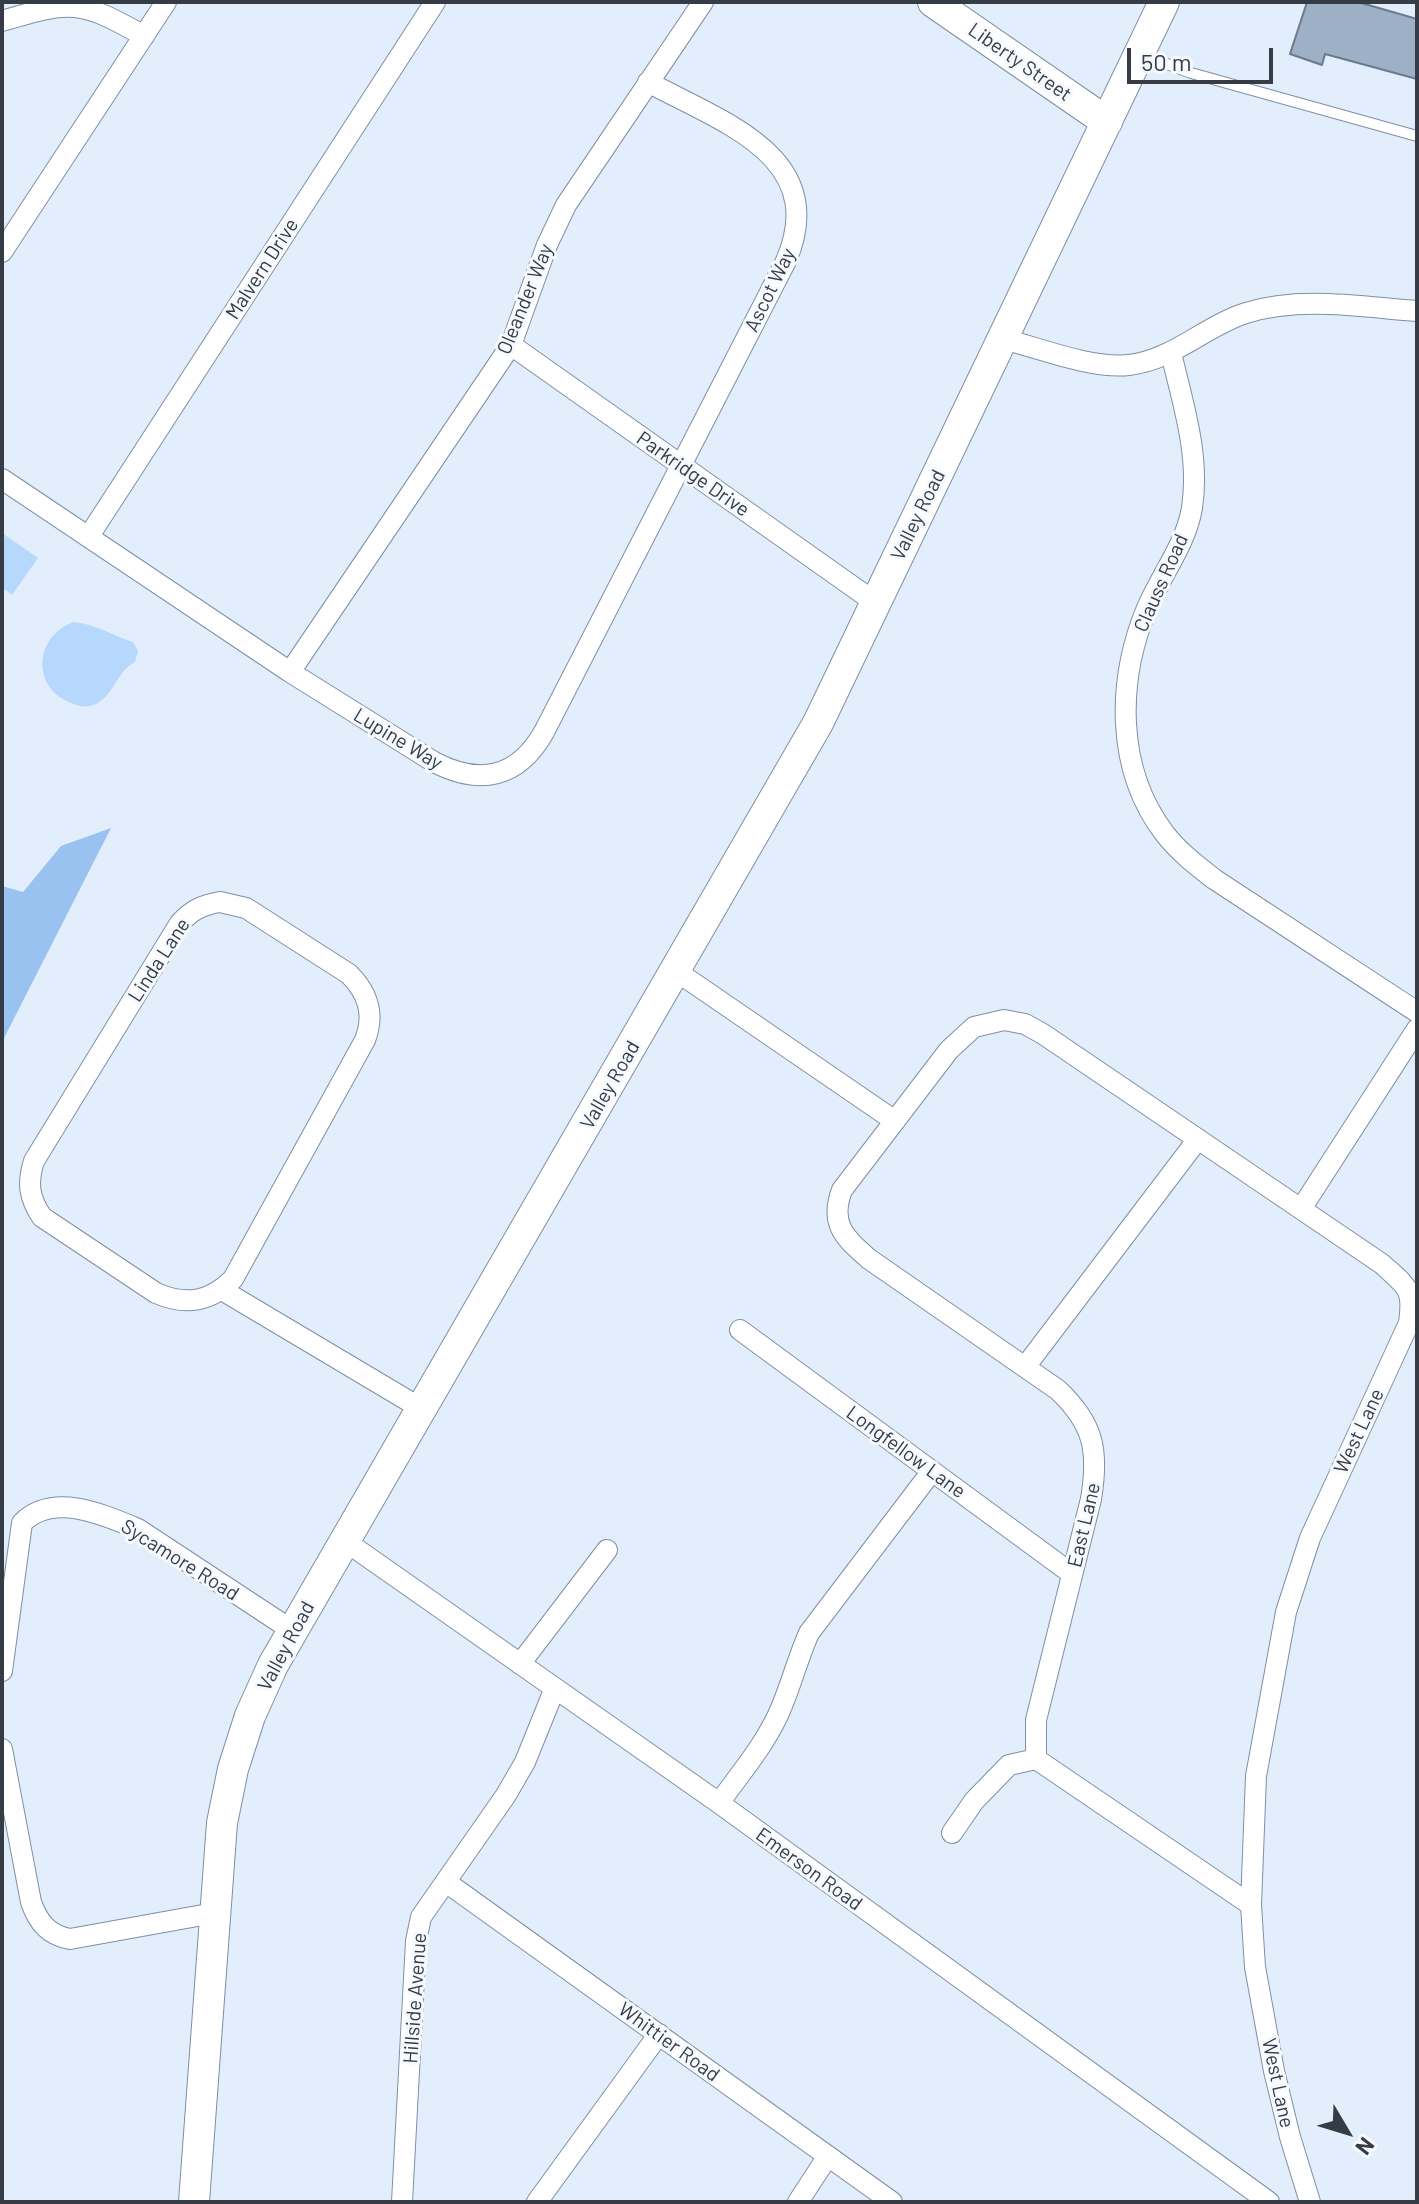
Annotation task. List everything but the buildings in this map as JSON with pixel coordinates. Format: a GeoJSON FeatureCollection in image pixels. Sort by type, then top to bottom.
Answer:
{"type":"FeatureCollection","features":[{"type":"Feature","properties":{"kind":"street"},"geometry":{"type":"LineString","coordinates":[[2,252],[166,2]]}},
{"type":"Feature","properties":{"kind":"street","name":"Malvern Drive"},"geometry":{"type":"LineString","coordinates":[[89,536],[435,2]]}},
{"type":"Feature","properties":{"kind":"street","name":"Oleander Way"},"geometry":{"type":"LineString","coordinates":[[290,672],[511,345],[547,245],[566,205],[703,2]]}},
{"type":"Feature","properties":{"kind":"street","name":"Liberty Street"},"geometry":{"type":"LineString","coordinates":[[933,2],[1107,122]]}},
{"type":"Feature","properties":{"kind":"street","name":"Valley Road"},"geometry":{"type":"LineString","coordinates":[[194,2202],[220,1838],[233,1769],[250,1716],[273,1665],[818,723],[1164,2]]}},
{"type":"Feature","properties":{"kind":"street"},"geometry":{"type":"LineString","coordinates":[[2,21],[58,3],[77,4],[106,14],[144,36]]}},
{"type":"Feature","properties":{"kind":"street","name":"Ascot Way"},"geometry":{"type":"LineString","coordinates":[[648,82],[742,134],[774,157],[789,180],[797,206],[797,225],[786,261],[681,465]]}},
{"type":"Feature","properties":{"kind":"street"},"geometry":{"type":"LineString","coordinates":[[1003,339],[1099,363],[1127,365],[1171,353],[1245,313],[1272,308],[1333,305],[1417,311]]}},
{"type":"Feature","properties":{"kind":"street","name":"Parkridge Drive"},"geometry":{"type":"LineString","coordinates":[[511,345],[876,603]]}},
{"type":"Feature","properties":{"kind":"street","name":"Clauss Road"},"geometry":{"type":"LineString","coordinates":[[1171,353],[1191,439],[1195,474],[1191,511],[1181,542],[1133,644],[1127,677],[1125,724],[1127,746],[1137,779],[1165,834],[1189,860],[1417,1012]]}},
{"type":"Feature","properties":{"kind":"street","name":"Lupine Way"},"geometry":{"type":"LineString","coordinates":[[2,479],[290,672],[454,773],[484,776],[513,766],[526,757],[544,732],[681,465]]}},
{"type":"Feature","properties":{"kind":"street","name":"Linda Lane"},"geometry":{"type":"LineString","coordinates":[[220,902],[246,908],[349,974],[361,986],[371,1018],[365,1040],[240,1268],[222,1290],[191,1302],[173,1300],[156,1293],[42,1217],[33,1205],[29,1190],[29,1175],[34,1161],[180,923],[205,904],[220,902]]}},
{"type":"Feature","properties":{"kind":"street"},"geometry":{"type":"LineString","coordinates":[[676,971],[895,1121]]}},
{"type":"Feature","properties":{"kind":"street","name":"West Lane"},"geometry":{"type":"LineString","coordinates":[[895,1121],[949,1050],[974,1027],[1004,1020],[1025,1024],[1382,1264],[1405,1285],[1413,1300],[1409,1323],[1310,1538],[1286,1612],[1256,1776],[1251,1905],[1255,1967],[1274,2071],[1310,2202]]}},
{"type":"Feature","properties":{"kind":"street"},"geometry":{"type":"LineString","coordinates":[[1301,1209],[1417,1029]]}},
{"type":"Feature","properties":{"kind":"street","name":"East Lane"},"geometry":{"type":"LineString","coordinates":[[895,1121],[842,1190],[837,1204],[838,1223],[846,1238],[869,1259],[1058,1390],[1079,1409],[1091,1438],[1096,1469],[1036,1720],[1036,1759]]}},
{"type":"Feature","properties":{"kind":"street"},"geometry":{"type":"LineString","coordinates":[[1025,1367],[1198,1139]]}},
{"type":"Feature","properties":{"kind":"street"},"geometry":{"type":"LineString","coordinates":[[222,1290],[422,1409]]}},
{"type":"Feature","properties":{"kind":"street","name":"Longfellow Lane"},"geometry":{"type":"LineString","coordinates":[[740,1330],[1072,1574]]}},
{"type":"Feature","properties":{"kind":"street"},"geometry":{"type":"LineString","coordinates":[[719,1803],[764,1742],[780,1712],[795,1664],[809,1633],[932,1471]]}},
{"type":"Feature","properties":{"kind":"street","name":"Sycamore Road"},"geometry":{"type":"LineString","coordinates":[[2,1671],[22,1523],[31,1514],[53,1506],[111,1518],[138,1529],[293,1631]]}},
{"type":"Feature","properties":{"kind":"street","name":"Emerson Road"},"geometry":{"type":"LineString","coordinates":[[345,1541],[719,1803],[1269,2202]]}},
{"type":"Feature","properties":{"kind":"street"},"geometry":{"type":"LineString","coordinates":[[520,1664],[607,1550]]}},
{"type":"Feature","properties":{"kind":"street","name":"Hillside Avenue"},"geometry":{"type":"LineString","coordinates":[[402,2202],[416,1941],[421,1917],[506,1795],[525,1762],[555,1688]]}},
{"type":"Feature","properties":{"kind":"street"},"geometry":{"type":"LineString","coordinates":[[2,1749],[31,1902],[37,1920],[55,1936],[70,1939],[214,1913]]}},
{"type":"Feature","properties":{"kind":"street"},"geometry":{"type":"LineString","coordinates":[[952,1833],[974,1801],[1009,1765],[1036,1759],[1251,1905]]}},
{"type":"Feature","properties":{"kind":"street","name":"Whittier Road"},"geometry":{"type":"LineString","coordinates":[[446,1882],[892,2202]]}},
{"type":"Feature","properties":{"kind":"street"},"geometry":{"type":"LineString","coordinates":[[537,2202],[659,2034]]}},
{"type":"Feature","properties":{"kind":"street"},"geometry":{"type":"LineString","coordinates":[[798,2202],[828,2156]]}},
{"type":"Feature","properties":{"kind":"lane"},"geometry":{"type":"LineString","coordinates":[[1140,54],[1191,73],[1417,136]]}},
{"type":"Feature","properties":{"kind":"shaded area"},"geometry":{"type":"Polygon","coordinates":[[[2,533],[38,558],[12,595],[2,587],[2,533]]]}},
{"type":"Feature","properties":{"kind":"shaded area"},"geometry":{"type":"Polygon","coordinates":[[[74,622],[133,642],[138,651],[135,662],[123,672],[106,697],[89,706],[74,704],[55,693],[48,685],[42,667],[51,639],[61,628],[74,622]]]}},
{"type":"Feature","properties":{"kind":"shaded area"},"geometry":{"type":"Polygon","coordinates":[[[111,828],[2,1042],[2,886],[23,892],[61,846],[111,828]]]}}]}
